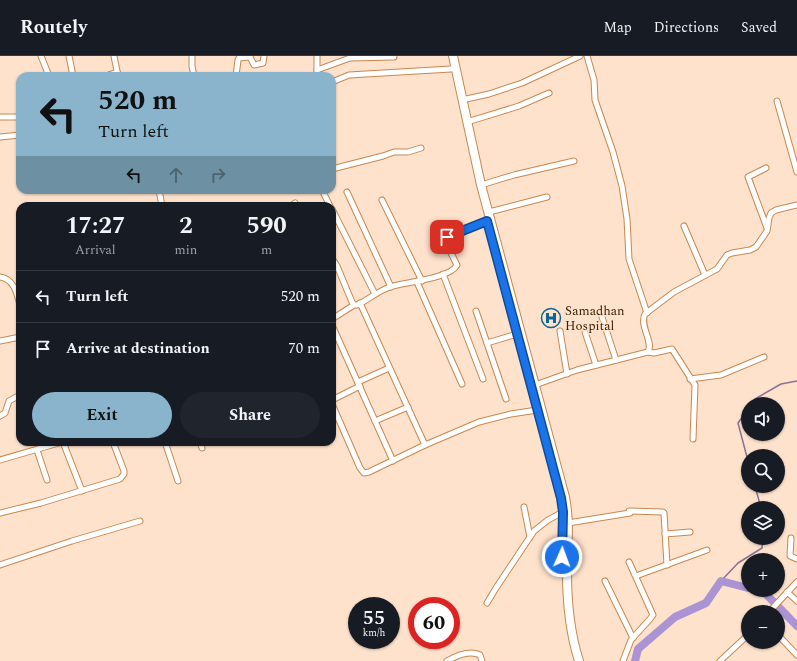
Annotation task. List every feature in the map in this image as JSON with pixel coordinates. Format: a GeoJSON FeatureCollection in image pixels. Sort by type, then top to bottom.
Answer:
{"type":"FeatureCollection","features":[{"type":"Feature","properties":{"kind":"main road"},"geometry":{"type":"LineString","coordinates":[[448,56],[487,221],[558,486],[563,512],[562,590],[568,641],[573,661]]}},
{"type":"Feature","properties":{"kind":"main road"},"geometry":{"type":"LineString","coordinates":[[453,56],[467,122],[468,136],[566,497],[568,523],[567,583],[574,640],[579,661]]}},
{"type":"Feature","properties":{"kind":"street"},"geometry":{"type":"LineString","coordinates":[[41,56],[47,72]]}},
{"type":"Feature","properties":{"kind":"street"},"geometry":{"type":"LineString","coordinates":[[69,56],[72,72]]}},
{"type":"Feature","properties":{"kind":"street"},"geometry":{"type":"LineString","coordinates":[[114,56],[118,72]]}},
{"type":"Feature","properties":{"kind":"street"},"geometry":{"type":"LineString","coordinates":[[192,56],[193,72]]}},
{"type":"Feature","properties":{"kind":"street"},"geometry":{"type":"LineString","coordinates":[[236,72],[239,58],[250,57],[254,64],[263,63],[264,56]]}},
{"type":"Feature","properties":{"kind":"street"},"geometry":{"type":"LineString","coordinates":[[317,56],[317,70],[350,58],[394,57]]}},
{"type":"Feature","properties":{"kind":"street"},"geometry":{"type":"LineString","coordinates":[[462,100],[489,94],[522,83],[580,56]]}},
{"type":"Feature","properties":{"kind":"street"},"geometry":{"type":"LineString","coordinates":[[587,56],[594,80],[595,100],[613,152],[622,186],[627,219],[630,259],[647,313]]}},
{"type":"Feature","properties":{"kind":"street"},"geometry":{"type":"LineString","coordinates":[[336,80],[349,75],[451,69]]}},
{"type":"Feature","properties":{"kind":"street"},"geometry":{"type":"LineString","coordinates":[[467,122],[522,105],[549,93]]}},
{"type":"Feature","properties":{"kind":"street"},"geometry":{"type":"LineString","coordinates":[[777,101],[797,172]]}},
{"type":"Feature","properties":{"kind":"street"},"geometry":{"type":"LineString","coordinates":[[0,117],[16,116]]}},
{"type":"Feature","properties":{"kind":"street"},"geometry":{"type":"LineString","coordinates":[[0,137],[16,135]]}},
{"type":"Feature","properties":{"kind":"street"},"geometry":{"type":"LineString","coordinates":[[336,168],[394,152],[408,152],[421,148]]}},
{"type":"Feature","properties":{"kind":"street"},"geometry":{"type":"LineString","coordinates":[[482,185],[520,173],[574,161]]}},
{"type":"Feature","properties":{"kind":"street"},"geometry":{"type":"LineString","coordinates":[[766,168],[748,177],[768,229]]}},
{"type":"Feature","properties":{"kind":"street"},"geometry":{"type":"LineString","coordinates":[[347,192],[391,287]]}},
{"type":"Feature","properties":{"kind":"street"},"geometry":{"type":"LineString","coordinates":[[489,212],[547,198]]}},
{"type":"Feature","properties":{"kind":"street"},"geometry":{"type":"LineString","coordinates":[[382,200],[420,282],[462,384]]}},
{"type":"Feature","properties":{"kind":"street"},"geometry":{"type":"LineString","coordinates":[[648,352],[650,347],[643,319],[647,313],[674,292],[717,269],[725,257],[729,254],[750,250],[756,247],[768,229],[769,218],[773,212],[797,205]]}},
{"type":"Feature","properties":{"kind":"street"},"geometry":{"type":"LineString","coordinates":[[336,217],[375,294]]}},
{"type":"Feature","properties":{"kind":"street"},"geometry":{"type":"LineString","coordinates":[[336,317],[375,294],[391,287],[420,282],[454,269],[457,265],[446,242],[447,237],[487,221]]}},
{"type":"Feature","properties":{"kind":"street"},"geometry":{"type":"LineString","coordinates":[[684,226],[705,275]]}},
{"type":"Feature","properties":{"kind":"street"},"geometry":{"type":"LineString","coordinates":[[336,264],[352,302],[357,304],[425,445]]}},
{"type":"Feature","properties":{"kind":"street"},"geometry":{"type":"LineString","coordinates":[[443,274],[483,379]]}},
{"type":"Feature","properties":{"kind":"street"},"geometry":{"type":"LineString","coordinates":[[0,276],[11,282],[16,293]]}},
{"type":"Feature","properties":{"kind":"street"},"geometry":{"type":"LineString","coordinates":[[476,311],[506,399]]}},
{"type":"Feature","properties":{"kind":"street"},"geometry":{"type":"LineString","coordinates":[[602,317],[616,360]]}},
{"type":"Feature","properties":{"kind":"street"},"geometry":{"type":"LineString","coordinates":[[560,331],[567,374]]}},
{"type":"Feature","properties":{"kind":"street"},"geometry":{"type":"LineString","coordinates":[[585,332],[596,365]]}},
{"type":"Feature","properties":{"kind":"street"},"geometry":{"type":"LineString","coordinates":[[336,334],[393,461]]}},
{"type":"Feature","properties":{"kind":"street"},"geometry":{"type":"LineString","coordinates":[[487,343],[517,334]]}},
{"type":"Feature","properties":{"kind":"street"},"geometry":{"type":"LineString","coordinates":[[0,342],[16,338]]}},
{"type":"Feature","properties":{"kind":"street"},"geometry":{"type":"LineString","coordinates":[[535,385],[596,365],[648,352],[654,353],[672,349],[695,387],[693,439]]}},
{"type":"Feature","properties":{"kind":"street"},"geometry":{"type":"LineString","coordinates":[[690,379],[721,375],[764,357]]}},
{"type":"Feature","properties":{"kind":"street"},"geometry":{"type":"LineString","coordinates":[[336,398],[389,368]]}},
{"type":"Feature","properties":{"kind":"street"},"geometry":{"type":"LineString","coordinates":[[0,416],[5,413],[9,402],[16,398]]}},
{"type":"Feature","properties":{"kind":"street"},"geometry":{"type":"LineString","coordinates":[[375,421],[408,407]]}},
{"type":"Feature","properties":{"kind":"street"},"geometry":{"type":"LineString","coordinates":[[336,413],[360,468],[364,473],[425,445],[486,420],[537,410]]}},
{"type":"Feature","properties":{"kind":"street"},"geometry":{"type":"LineString","coordinates":[[0,460],[50,446]]}},
{"type":"Feature","properties":{"kind":"street"},"geometry":{"type":"LineString","coordinates":[[65,446],[82,491]]}},
{"type":"Feature","properties":{"kind":"street"},"geometry":{"type":"LineString","coordinates":[[0,513],[82,491],[123,477],[124,471],[115,446]]}},
{"type":"Feature","properties":{"kind":"street"},"geometry":{"type":"LineString","coordinates":[[166,446],[178,481]]}},
{"type":"Feature","properties":{"kind":"street"},"geometry":{"type":"LineString","coordinates":[[37,450],[47,480]]}},
{"type":"Feature","properties":{"kind":"street"},"geometry":{"type":"LineString","coordinates":[[524,507],[530,537]]}},
{"type":"Feature","properties":{"kind":"street"},"geometry":{"type":"LineString","coordinates":[[487,603],[538,527],[563,512]]}},
{"type":"Feature","properties":{"kind":"street"},"geometry":{"type":"LineString","coordinates":[[568,523],[629,512],[664,512],[667,564]]}},
{"type":"Feature","properties":{"kind":"street"},"geometry":{"type":"LineString","coordinates":[[0,565],[72,540],[140,521]]}},
{"type":"Feature","properties":{"kind":"street"},"geometry":{"type":"LineString","coordinates":[[665,534],[690,532]]}},
{"type":"Feature","properties":{"kind":"street"},"geometry":{"type":"LineString","coordinates":[[791,538],[790,556],[797,559]]}},
{"type":"Feature","properties":{"kind":"street"},"geometry":{"type":"LineString","coordinates":[[636,576],[707,550]]}},
{"type":"Feature","properties":{"kind":"street"},"geometry":{"type":"LineString","coordinates":[[623,661],[628,645],[653,615],[629,562]]}},
{"type":"Feature","properties":{"kind":"street"},"geometry":{"type":"LineString","coordinates":[[605,580],[633,638]]}},
{"type":"Feature","properties":{"kind":"street"},"geometry":{"type":"LineString","coordinates":[[775,605],[797,582]]}},
{"type":"Feature","properties":{"kind":"street"},"geometry":{"type":"LineString","coordinates":[[787,592],[797,601]]}},
{"type":"Feature","properties":{"kind":"street"},"geometry":{"type":"LineString","coordinates":[[720,661],[741,642]]}},
{"type":"Feature","properties":{"kind":"street"},"geometry":{"type":"LineString","coordinates":[[785,642],[797,655]]}},
{"type":"Feature","properties":{"kind":"street"},"geometry":{"type":"LineString","coordinates":[[447,661],[455,656],[470,653],[477,653],[480,655],[482,661]]}},
{"type":"Feature","properties":{"kind":"waterway"},"geometry":{"type":"LineString","coordinates":[[758,397],[781,384],[797,381]]}},
{"type":"Feature","properties":{"kind":"waterway"},"geometry":{"type":"LineString","coordinates":[[741,419],[738,423],[741,434]]}},
{"type":"Feature","properties":{"kind":"waterway"},"geometry":{"type":"LineString","coordinates":[[743,441],[745,449]]}},
{"type":"Feature","properties":{"kind":"waterway"},"geometry":{"type":"LineString","coordinates":[[757,493],[759,501]]}},
{"type":"Feature","properties":{"kind":"waterway"},"geometry":{"type":"LineString","coordinates":[[721,581],[738,563],[762,548],[762,545]]}},
{"type":"Feature","properties":{"kind":"waterway"},"geometry":{"type":"LineString","coordinates":[[635,661],[638,649],[675,617],[706,603],[721,581],[741,586]]}},
{"type":"Feature","properties":{"kind":"waterway"},"geometry":{"type":"LineString","coordinates":[[769,597],[797,626]]}},
{"type":"Feature","properties":{"kind":"place","name":"Samadhan Hospital"},"geometry":{"type":"Point","coordinates":[551,318]}},
{"type":"Feature","properties":{"kind":"route"},"geometry":{"type":"LineString","coordinates":[[447,237],[487,221],[561,498],[563,512],[562,557]]}}]}
